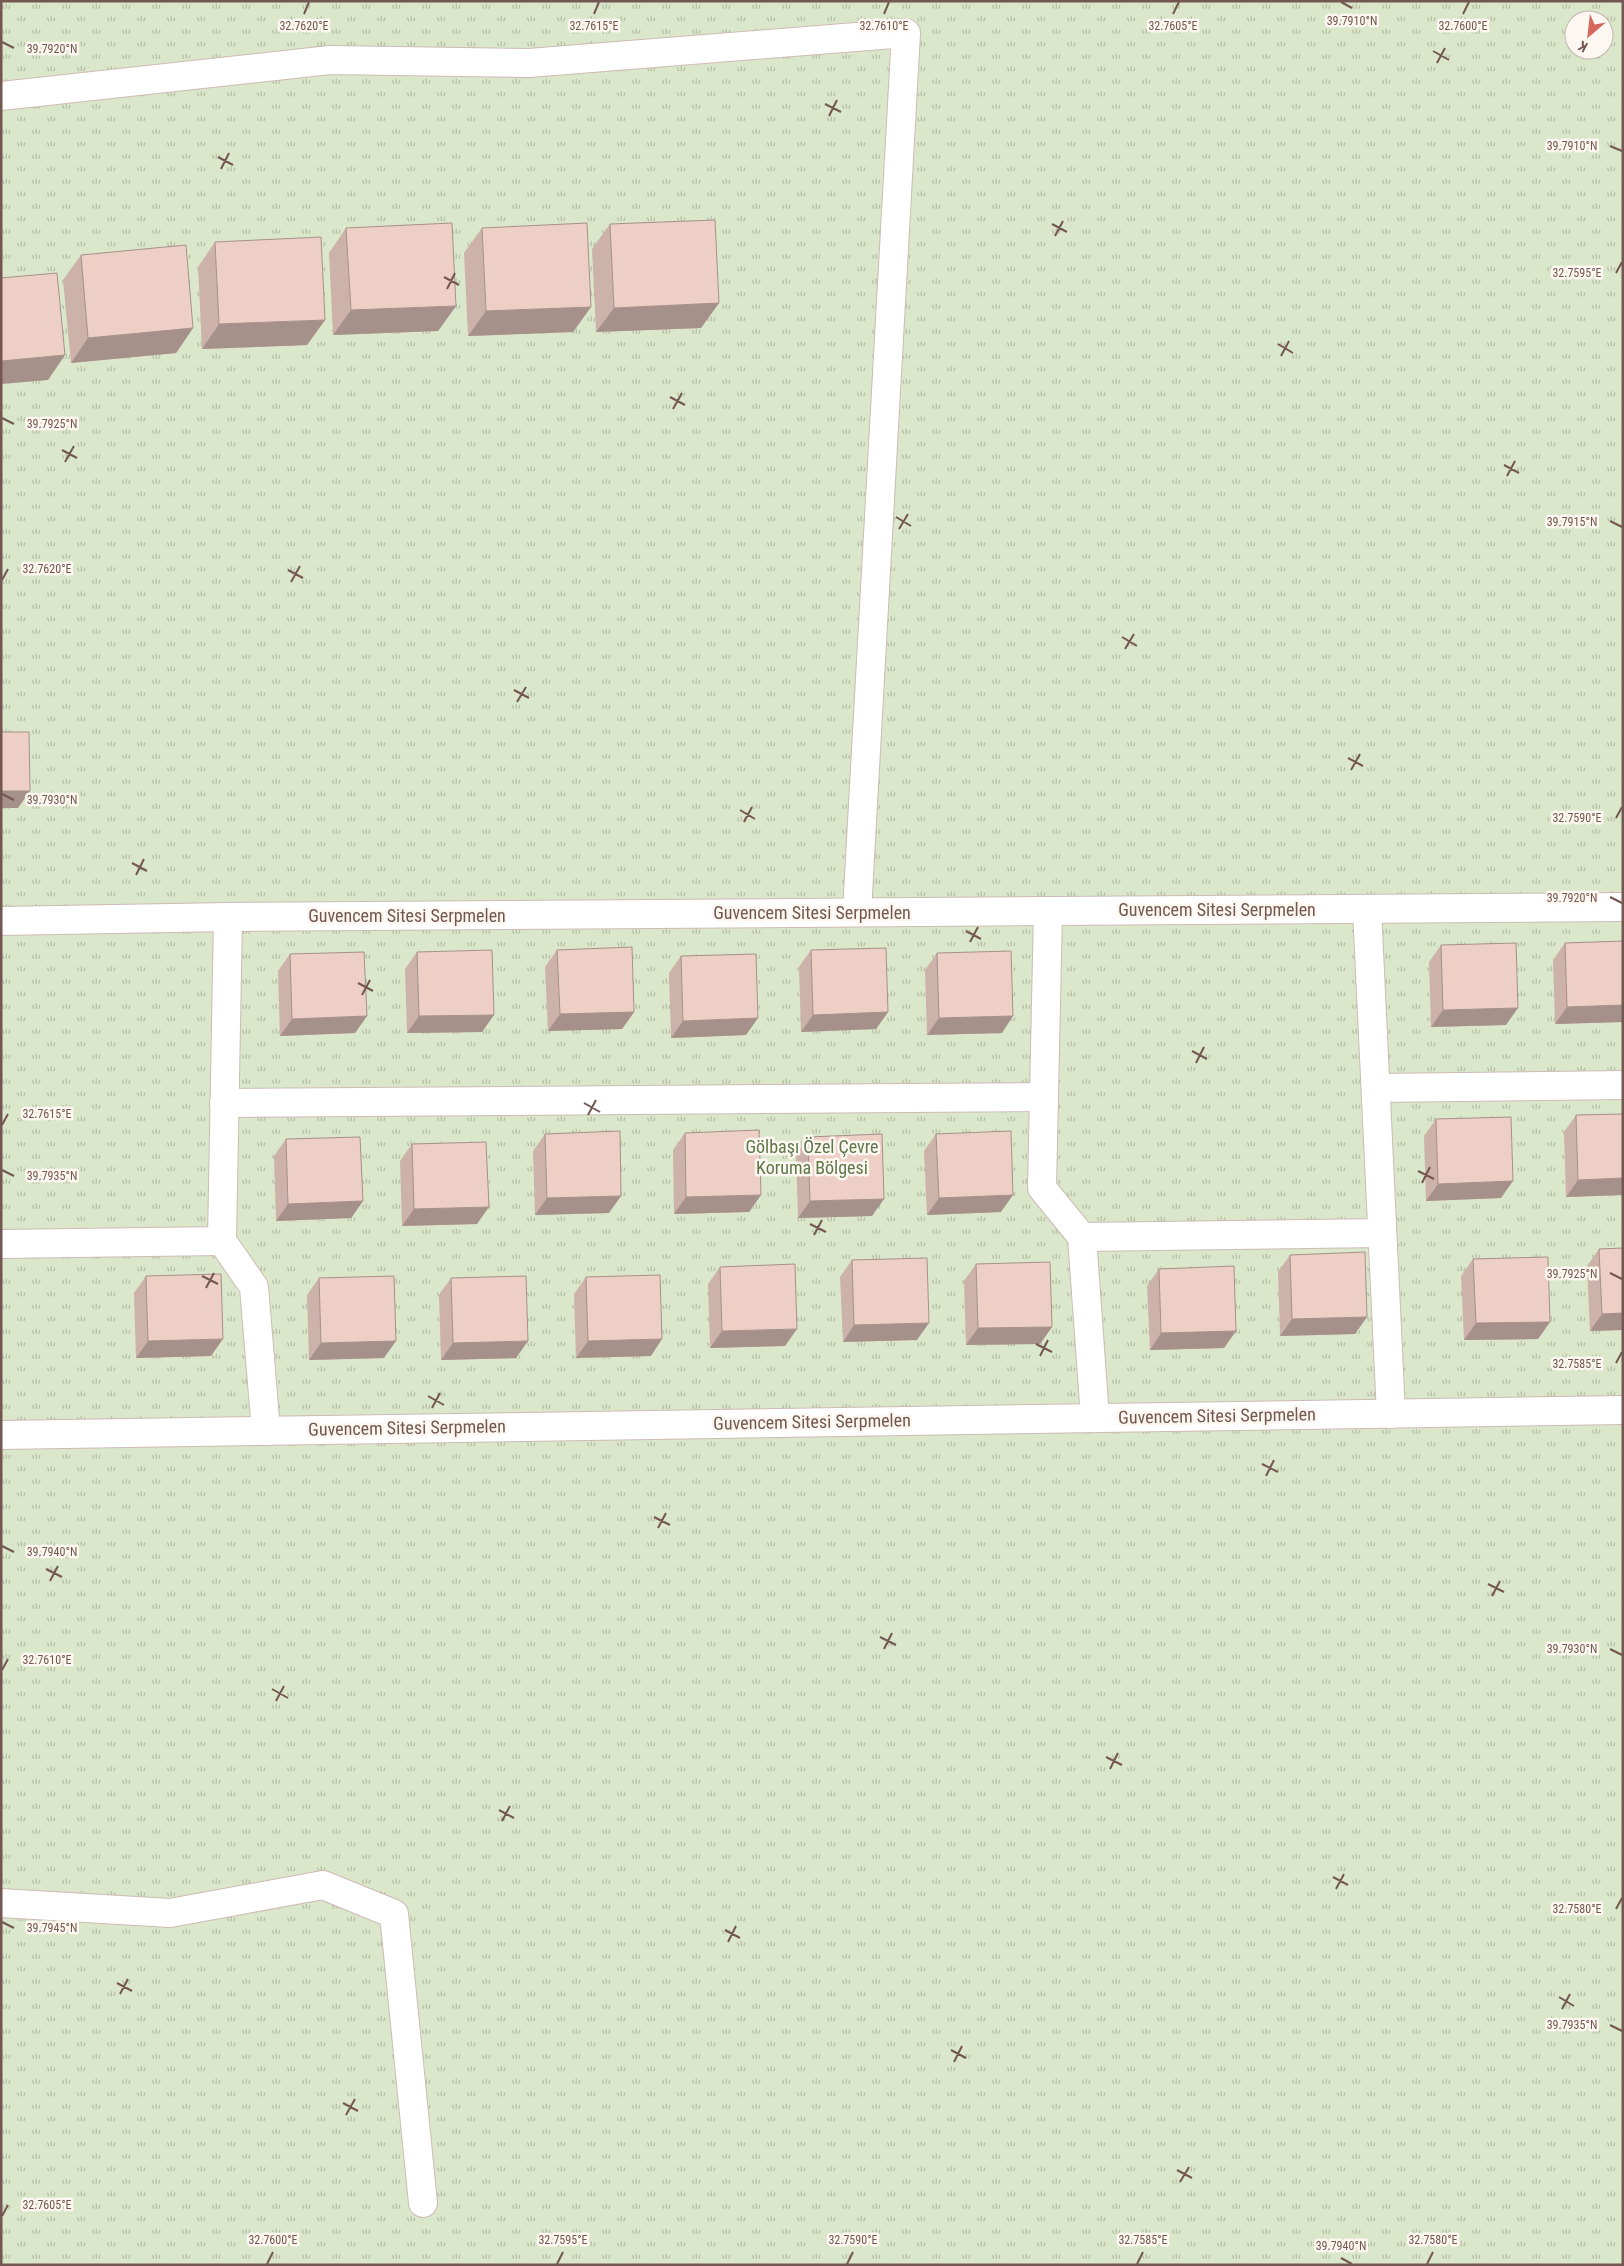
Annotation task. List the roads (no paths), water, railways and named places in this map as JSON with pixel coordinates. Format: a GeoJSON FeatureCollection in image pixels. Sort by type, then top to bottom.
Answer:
{"type":"FeatureCollection","features":[{"type":"Feature","properties":{"kind":"street"},"geometry":{"type":"LineString","coordinates":[[1,96],[330,60],[530,63],[906,33],[857,912]]}},
{"type":"Feature","properties":{"kind":"street","name":"Guvencem Sitesi Serpmelen"},"geometry":{"type":"LineString","coordinates":[[1,922],[228,917],[1623,908]]}},
{"type":"Feature","properties":{"kind":"street"},"geometry":{"type":"LineString","coordinates":[[1367,909],[1391,1414]]}},
{"type":"Feature","properties":{"kind":"street"},"geometry":{"type":"LineString","coordinates":[[1048,911],[1042,1188],[1082,1237],[1095,1418]]}},
{"type":"Feature","properties":{"kind":"street"},"geometry":{"type":"LineString","coordinates":[[228,917],[222,1241],[254,1287],[266,1431]]}},
{"type":"Feature","properties":{"kind":"street"},"geometry":{"type":"LineString","coordinates":[[1376,1088],[1623,1085]]}},
{"type":"Feature","properties":{"kind":"street"},"geometry":{"type":"LineString","coordinates":[[224,1103],[1044,1097]]}},
{"type":"Feature","properties":{"kind":"street"},"geometry":{"type":"LineString","coordinates":[[1082,1237],[1382,1233]]}},
{"type":"Feature","properties":{"kind":"street"},"geometry":{"type":"LineString","coordinates":[[1,1244],[222,1241]]}},
{"type":"Feature","properties":{"kind":"street","name":"Guvencem Sitesi Serpmelen"},"geometry":{"type":"LineString","coordinates":[[1,1435],[1623,1410]]}},
{"type":"Feature","properties":{"kind":"street"},"geometry":{"type":"LineString","coordinates":[[1,1903],[170,1913],[323,1885],[394,1914],[423,2202]]}},
{"type":"Feature","properties":{"kind":"park label","name":"Gölbaşı Özel Çevre Koruma Bölgesi"},"geometry":{"type":"Point","coordinates":[812,1157]}}]}
